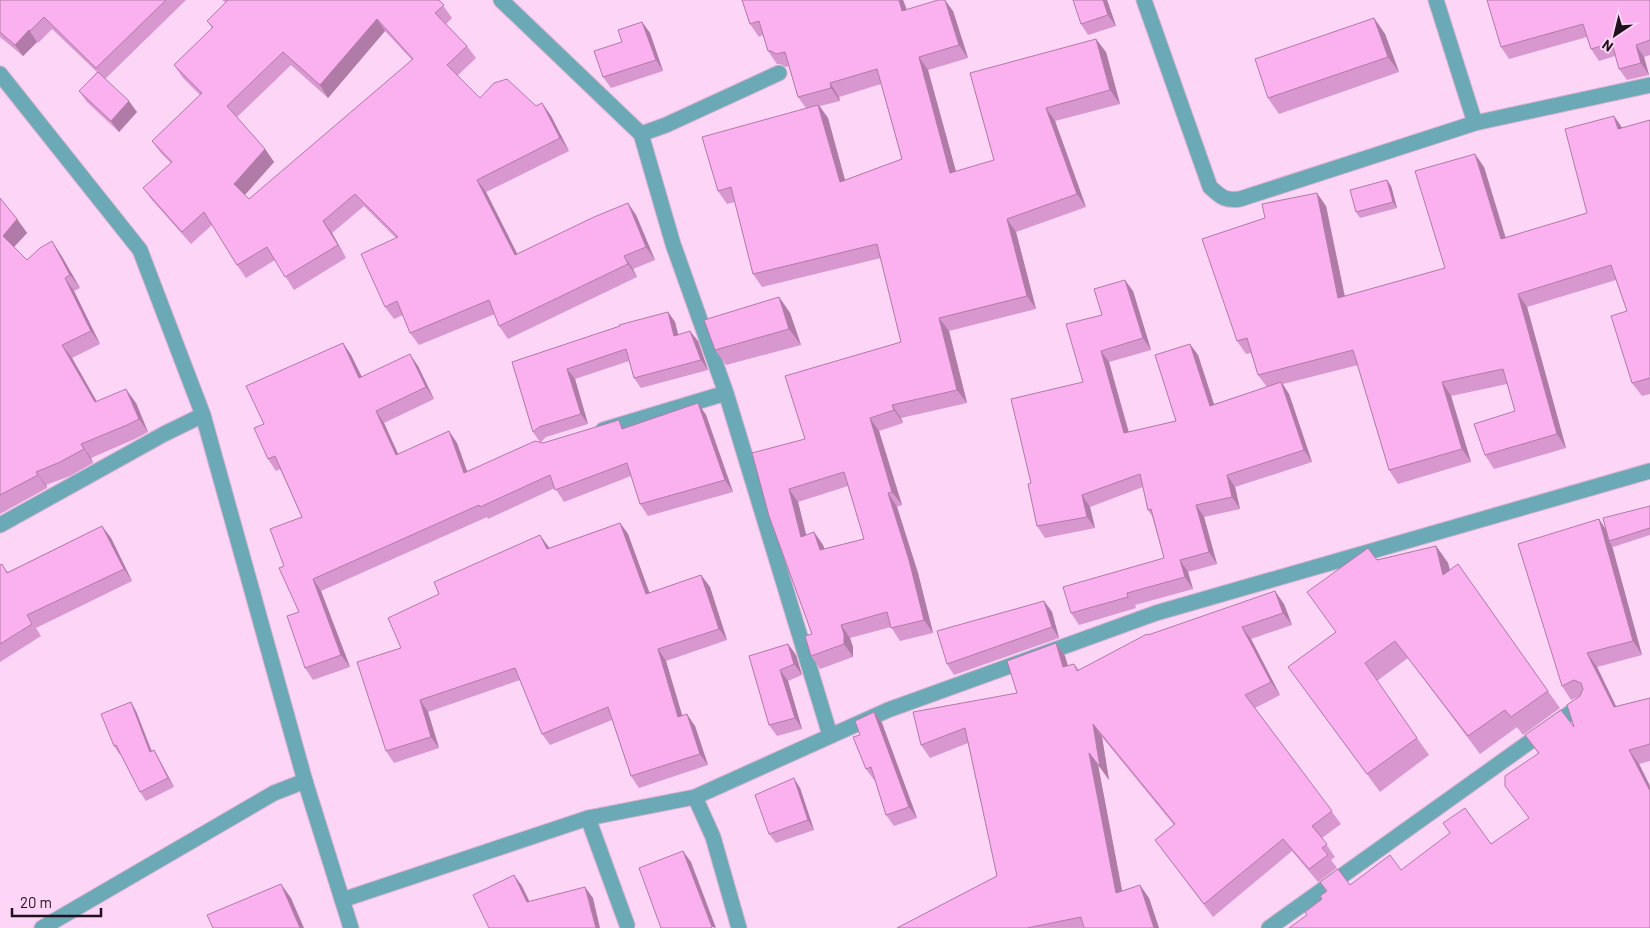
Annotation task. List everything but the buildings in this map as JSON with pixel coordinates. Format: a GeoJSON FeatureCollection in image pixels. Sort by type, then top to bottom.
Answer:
{"type":"FeatureCollection","features":[{"type":"Feature","properties":{"kind":"street"},"geometry":{"type":"LineString","coordinates":[[501,0],[641,134],[673,244],[726,393],[830,735]]}},
{"type":"Feature","properties":{"kind":"street"},"geometry":{"type":"LineString","coordinates":[[1144,0],[1210,187],[1223,198],[1231,200],[1240,199],[1475,123],[1650,84]]}},
{"type":"Feature","properties":{"kind":"street"},"geometry":{"type":"LineString","coordinates":[[1436,0],[1475,123]]}},
{"type":"Feature","properties":{"kind":"street"},"geometry":{"type":"LineString","coordinates":[[641,134],[666,125],[779,73]]}},
{"type":"Feature","properties":{"kind":"street"},"geometry":{"type":"LineString","coordinates":[[0,74],[140,250],[203,415],[305,781],[351,928]]}},
{"type":"Feature","properties":{"kind":"street"},"geometry":{"type":"LineString","coordinates":[[586,434],[726,393]]}},
{"type":"Feature","properties":{"kind":"street"},"geometry":{"type":"LineString","coordinates":[[0,525],[164,434],[203,415]]}},
{"type":"Feature","properties":{"kind":"street"},"geometry":{"type":"LineString","coordinates":[[342,900],[588,818],[695,797],[888,710],[1156,613],[1650,470]]}},
{"type":"Feature","properties":{"kind":"street"},"geometry":{"type":"LineString","coordinates":[[1269,928],[1584,704]]}},
{"type":"Feature","properties":{"kind":"street"},"geometry":{"type":"LineString","coordinates":[[42,928],[274,793],[305,781]]}},
{"type":"Feature","properties":{"kind":"street"},"geometry":{"type":"LineString","coordinates":[[695,797],[712,837],[739,928]]}},
{"type":"Feature","properties":{"kind":"street"},"geometry":{"type":"LineString","coordinates":[[588,818],[627,925]]}}]}
